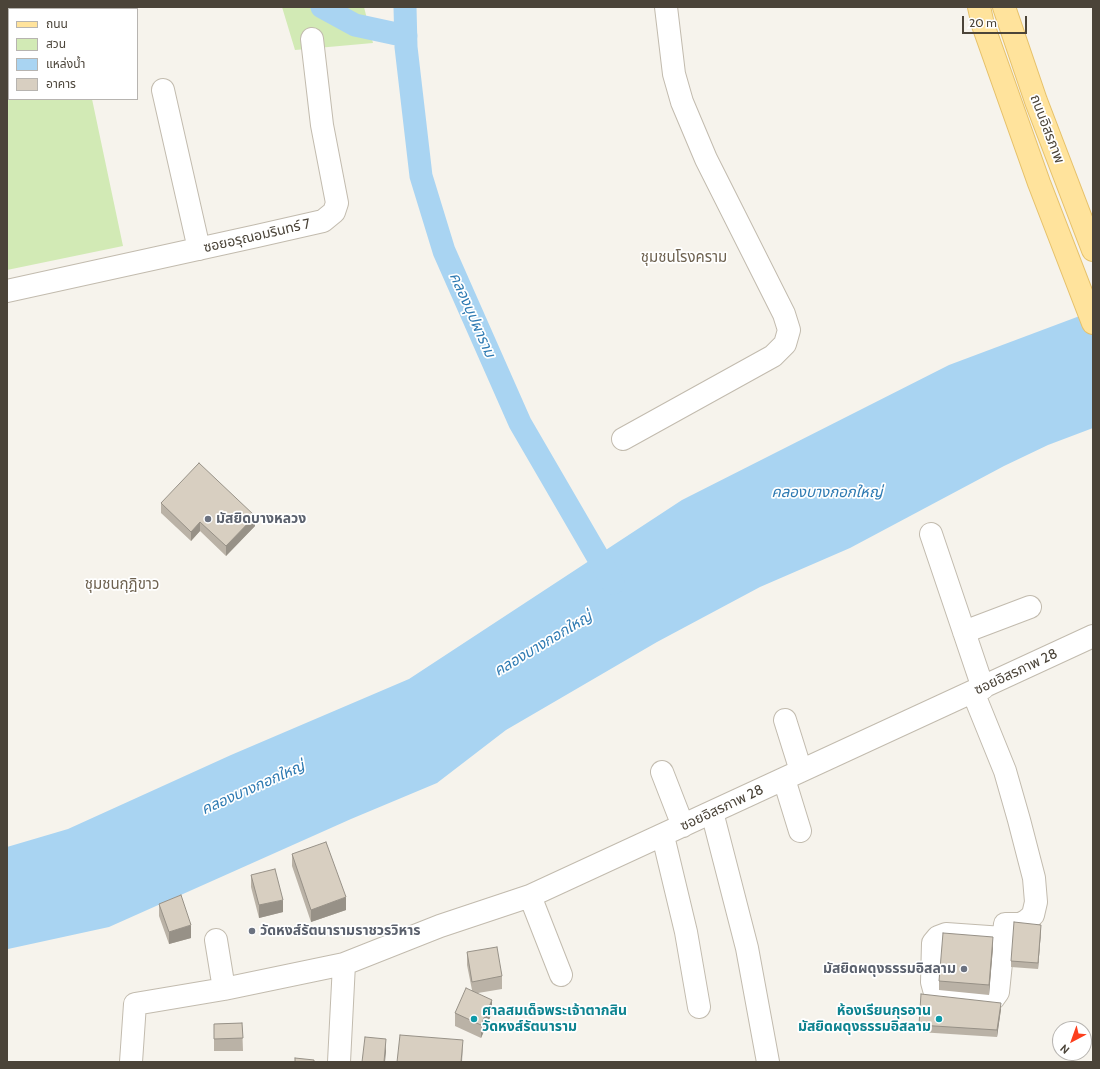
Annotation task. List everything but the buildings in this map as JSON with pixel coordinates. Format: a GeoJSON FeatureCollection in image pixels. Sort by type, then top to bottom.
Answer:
{"type":"FeatureCollection","features":[{"type":"Feature","properties":{"kind":"main road"},"geometry":{"type":"LineString","coordinates":[[979,7],[983,26],[1039,183],[1093,323]]}},
{"type":"Feature","properties":{"kind":"main road","name":"ถนนอิสรภาพ"},"geometry":{"type":"LineString","coordinates":[[1004,7],[1036,101],[1093,250]]}},
{"type":"Feature","properties":{"kind":"street"},"geometry":{"type":"LineString","coordinates":[[623,439],[773,356],[785,344],[789,330],[784,314],[706,159],[682,102],[674,74],[666,7]]}},
{"type":"Feature","properties":{"kind":"street","name":"ซอยอรุณอมรินทร์ 7"},"geometry":{"type":"LineString","coordinates":[[7,290],[199,249],[323,220],[334,212],[336,203],[322,125],[312,39]]}},
{"type":"Feature","properties":{"kind":"street"},"geometry":{"type":"LineString","coordinates":[[163,90],[199,249]]}},
{"type":"Feature","properties":{"kind":"street"},"geometry":{"type":"LineString","coordinates":[[931,534],[964,632],[978,690],[1005,771],[1034,878],[1036,902],[1033,915],[1020,924],[1005,924],[1003,938]]}},
{"type":"Feature","properties":{"kind":"street"},"geometry":{"type":"LineString","coordinates":[[964,632],[1030,607]]}},
{"type":"Feature","properties":{"kind":"street","name":"ซอยอิสรภาพ 28"},"geometry":{"type":"LineString","coordinates":[[131,1062],[134,1004],[224,989],[344,964],[440,926],[530,896],[1093,636]]}},
{"type":"Feature","properties":{"kind":"street"},"geometry":{"type":"LineString","coordinates":[[784,720],[800,831]]}},
{"type":"Feature","properties":{"kind":"street"},"geometry":{"type":"LineString","coordinates":[[662,772],[683,826]]}},
{"type":"Feature","properties":{"kind":"street"},"geometry":{"type":"LineString","coordinates":[[712,812],[747,948],[768,1062]]}},
{"type":"Feature","properties":{"kind":"street"},"geometry":{"type":"LineString","coordinates":[[662,836],[686,932],[699,1007]]}},
{"type":"Feature","properties":{"kind":"street"},"geometry":{"type":"LineString","coordinates":[[530,896],[561,975]]}},
{"type":"Feature","properties":{"kind":"street"},"geometry":{"type":"LineString","coordinates":[[216,940],[224,989]]}},
{"type":"Feature","properties":{"kind":"street"},"geometry":{"type":"LineString","coordinates":[[339,1062],[344,964]]}},
{"type":"Feature","properties":{"kind":"green space"},"geometry":{"type":"Polygon","coordinates":[[[7,7],[73,7],[8,8],[8,100],[92,100],[123,246],[7,270],[7,7]]]}},
{"type":"Feature","properties":{"kind":"green space"},"geometry":{"type":"Polygon","coordinates":[[[282,7],[364,7],[373,43],[295,50],[282,7]]]}},
{"type":"Feature","properties":{"kind":"water","name":"คลองบางกอกใหญ่"},"geometry":{"type":"Polygon","coordinates":[[[1093,311],[1093,428],[1048,445],[1004,466],[850,548],[760,587],[657,642],[506,730],[437,783],[351,819],[109,927],[8,949],[7,847],[68,829],[231,755],[409,679],[682,500],[949,365],[1093,311]]]}},
{"type":"Feature","properties":{"kind":"waterway"},"geometry":{"type":"LineString","coordinates":[[322,7],[355,25],[406,36]]}},
{"type":"Feature","properties":{"kind":"waterway","name":"คลองบุปผาราม"},"geometry":{"type":"LineString","coordinates":[[405,7],[406,47],[421,176],[444,251],[520,423],[613,583]]}},
{"type":"Feature","properties":{"kind":"place","name":"มัสยิดบางหลวง"},"geometry":{"type":"Point","coordinates":[208,519]}},
{"type":"Feature","properties":{"kind":"place","name":"วัดหงส์รัตนารามราชวรวิหาร"},"geometry":{"type":"Point","coordinates":[252,931]}},
{"type":"Feature","properties":{"kind":"place","name":"มัสยิดผดุงธรรมอิสลาม"},"geometry":{"type":"Point","coordinates":[964,969]}},
{"type":"Feature","properties":{"kind":"place","name":"ศาลสมเด็จพระเจ้าตากสิน วัดหงส์รัตนาราม"},"geometry":{"type":"Point","coordinates":[474,1019]}},
{"type":"Feature","properties":{"kind":"place","name":"ห้องเรียนกุรอาน มัสยิดผดุงธรรมอิสลาม"},"geometry":{"type":"Point","coordinates":[939,1019]}},
{"type":"Feature","properties":{"kind":"district","name":"ชุมชนโรงคราม"},"geometry":{"type":"Point","coordinates":[684,258]}},
{"type":"Feature","properties":{"kind":"district","name":"ชุมชนกุฎิขาว"},"geometry":{"type":"Point","coordinates":[122,585]}}]}
